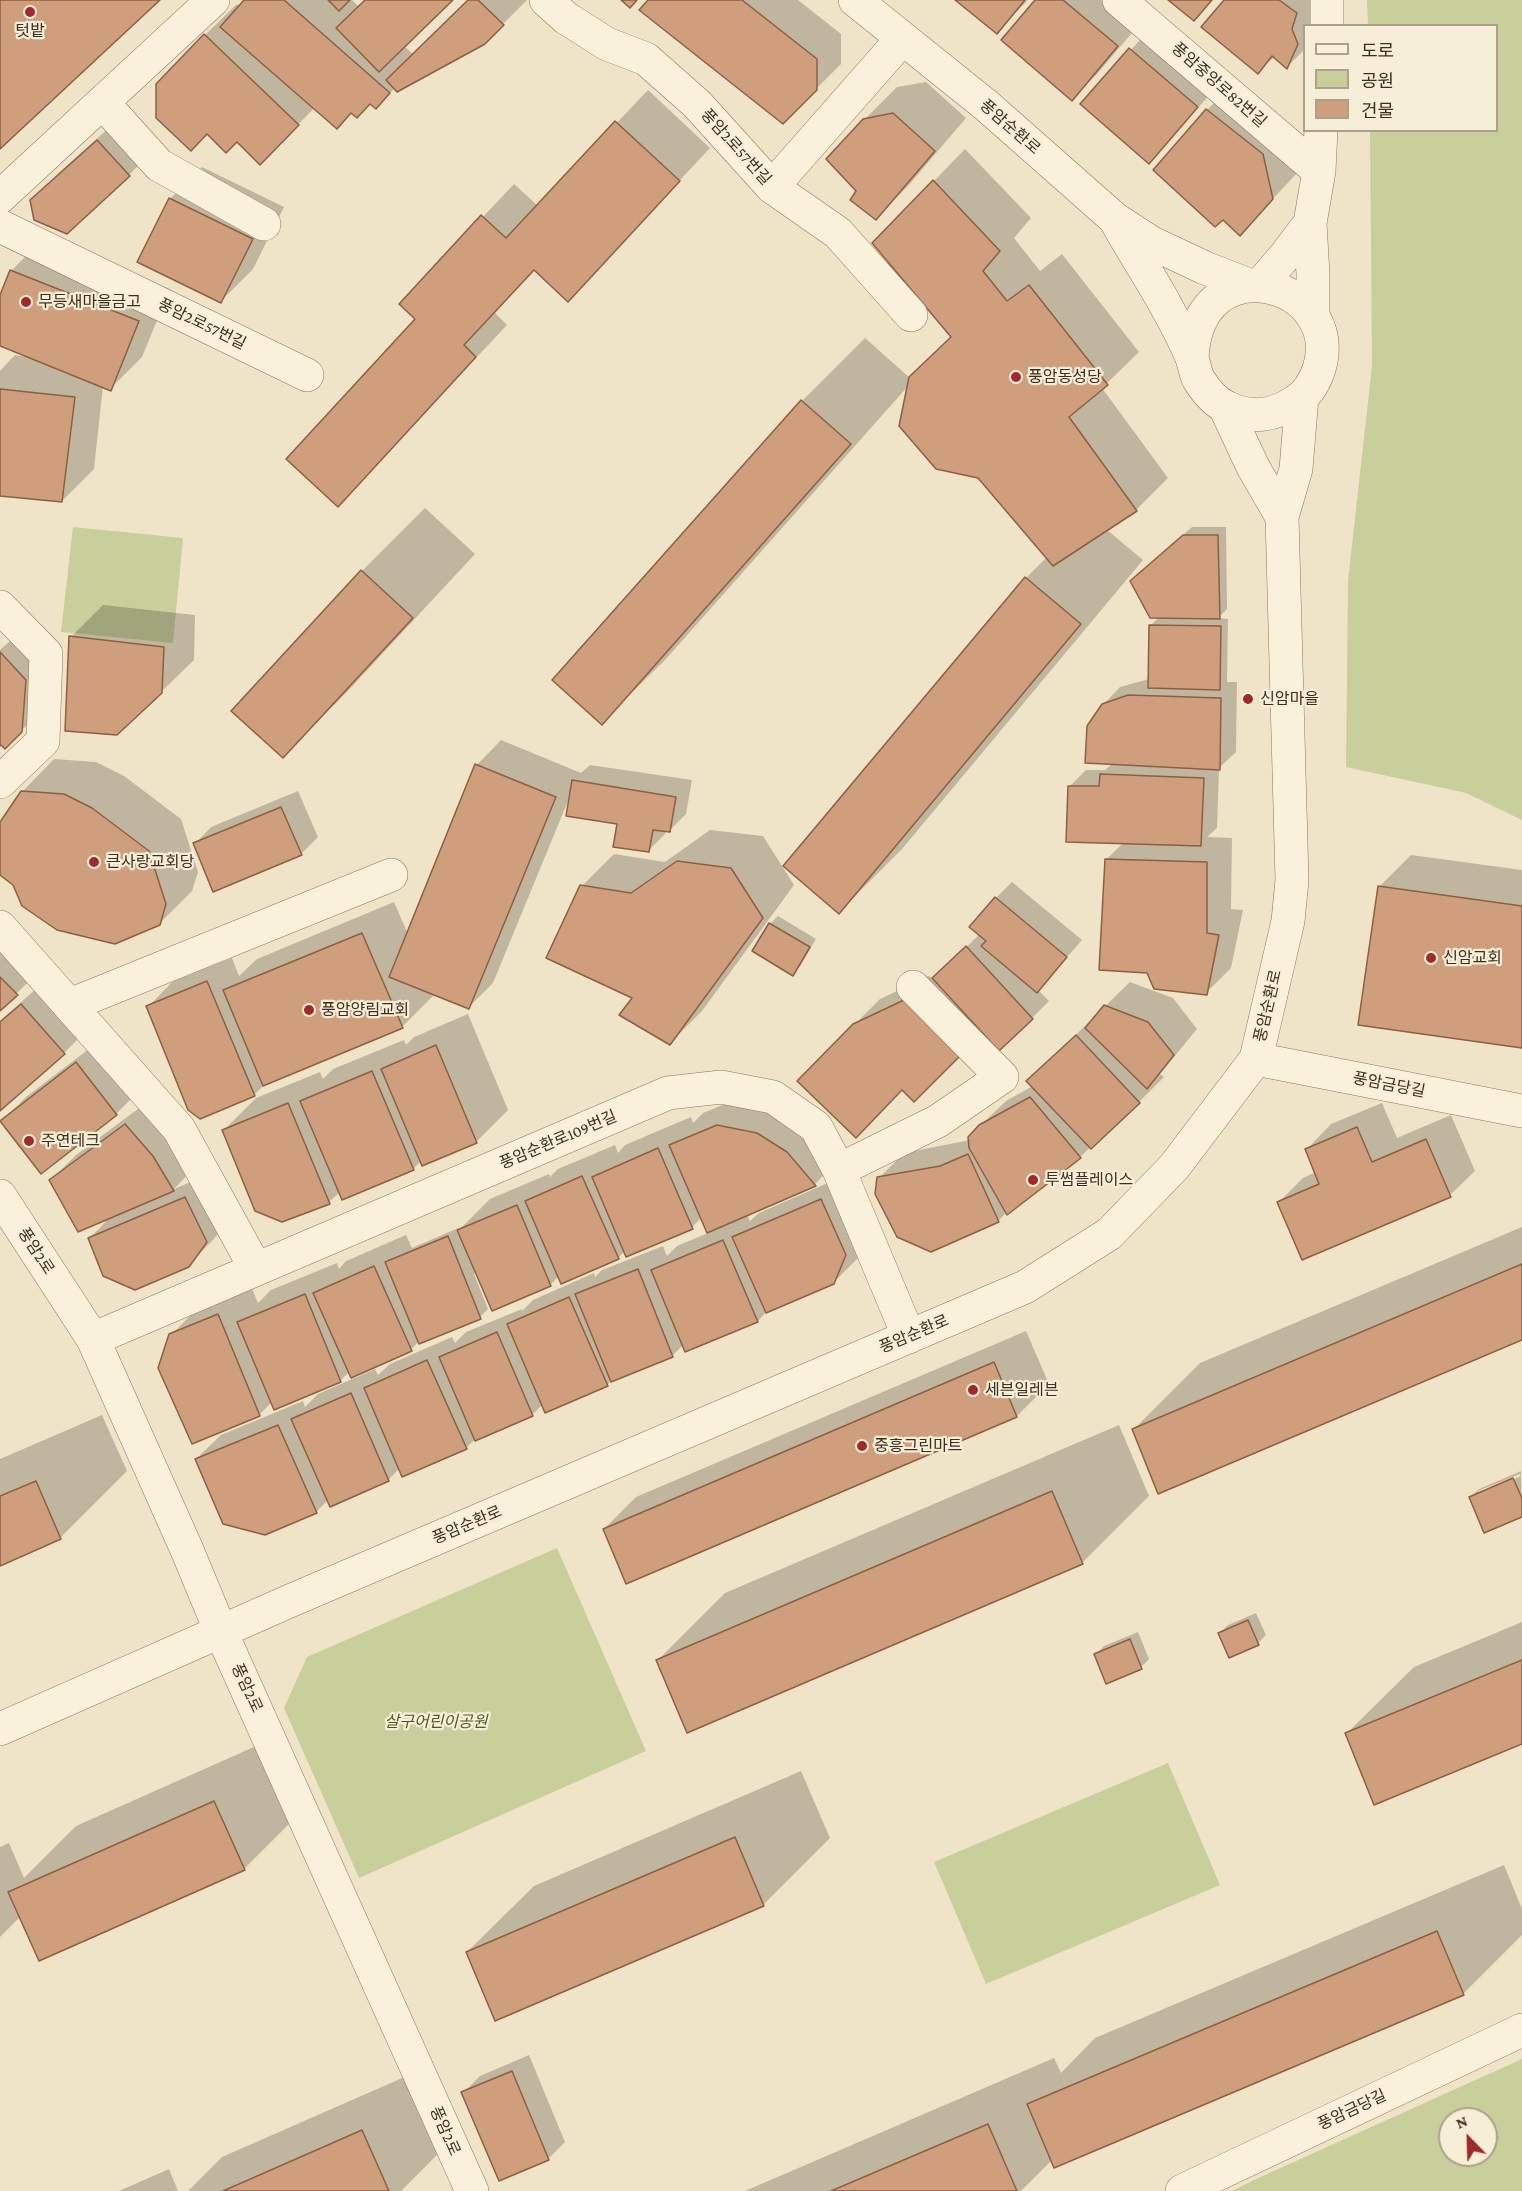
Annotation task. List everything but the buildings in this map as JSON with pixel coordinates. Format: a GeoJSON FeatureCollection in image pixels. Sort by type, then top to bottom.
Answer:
{"type":"FeatureCollection","features":[{"type":"Feature","properties":{"kind":"street"},"geometry":{"type":"LineString","coordinates":[[0,197],[213,0]]}},
{"type":"Feature","properties":{"kind":"street","name":"풍암2로57번길"},"geometry":{"type":"LineString","coordinates":[[546,0],[566,18],[607,44],[646,59],[697,104],[772,188],[838,233],[911,315]]}},
{"type":"Feature","properties":{"kind":"street","name":"풍암순환로"},"geometry":{"type":"LineString","coordinates":[[855,0],[987,106],[1115,219],[1152,243],[1205,268],[1255,285],[1281,289],[1299,300],[1313,315],[1321,336],[1322,358],[1316,380],[1302,398],[1285,409],[1265,415],[1245,414],[1225,408],[1209,395],[1198,378],[1192,358],[1166,306],[1115,219]]}},
{"type":"Feature","properties":{"kind":"street","name":"풍암중앙로82번길"},"geometry":{"type":"LineString","coordinates":[[1119,0],[1319,171]]}},
{"type":"Feature","properties":{"kind":"street"},"geometry":{"type":"LineString","coordinates":[[1327,0],[1327,24]]}},
{"type":"Feature","properties":{"kind":"street"},"geometry":{"type":"LineString","coordinates":[[772,188],[902,39]]}},
{"type":"Feature","properties":{"kind":"street"},"geometry":{"type":"LineString","coordinates":[[103,103],[159,165],[264,224]]}},
{"type":"Feature","properties":{"kind":"street"},"geometry":{"type":"LineString","coordinates":[[1313,315],[1310,223],[1319,171],[1321,132]]}},
{"type":"Feature","properties":{"kind":"street"},"geometry":{"type":"LineString","coordinates":[[1192,358],[1193,338],[1200,319],[1212,302],[1230,291],[1255,285],[1285,256],[1310,223]]}},
{"type":"Feature","properties":{"kind":"street","name":"풍암2로57번길"},"geometry":{"type":"LineString","coordinates":[[0,226],[307,375]]}},
{"type":"Feature","properties":{"kind":"street","name":"풍암순환로"},"geometry":{"type":"LineString","coordinates":[[0,1729],[1025,1287],[1109,1234],[1174,1167],[1256,1059],[1288,921],[1292,880],[1282,517],[1296,469],[1302,398]]}},
{"type":"Feature","properties":{"kind":"street","name":"풍암순환로"},"geometry":{"type":"LineString","coordinates":[[1225,408],[1253,467],[1282,517]]}},
{"type":"Feature","properties":{"kind":"street"},"geometry":{"type":"LineString","coordinates":[[0,607],[46,654],[43,741],[0,782]]}},
{"type":"Feature","properties":{"kind":"street"},"geometry":{"type":"LineString","coordinates":[[70,1005],[391,874]]}},
{"type":"Feature","properties":{"kind":"street"},"geometry":{"type":"LineString","coordinates":[[0,927],[179,1129],[256,1269]]}},
{"type":"Feature","properties":{"kind":"street"},"geometry":{"type":"LineString","coordinates":[[839,1170],[938,1121],[1002,1077],[913,987]]}},
{"type":"Feature","properties":{"kind":"street","name":"풍암금당길"},"geometry":{"type":"LineString","coordinates":[[1256,1059],[1522,1111]]}},
{"type":"Feature","properties":{"kind":"street","name":"풍암순환로109번길"},"geometry":{"type":"LineString","coordinates":[[93,1339],[668,1094],[721,1087],[773,1097],[816,1127],[839,1170],[909,1336]]}},
{"type":"Feature","properties":{"kind":"street","name":"풍암2로"},"geometry":{"type":"LineString","coordinates":[[0,1196],[93,1339],[188,1550],[221,1632],[472,2191]]}},
{"type":"Feature","properties":{"kind":"street","name":"풍암금당길"},"geometry":{"type":"LineString","coordinates":[[1182,2191],[1522,2030]]}},
{"type":"Feature","properties":{"kind":"green space"},"geometry":{"type":"Polygon","coordinates":[[[1367,0],[1522,0],[1522,820],[1466,793],[1346,767],[1348,581],[1372,366],[1370,132],[1498,132],[1498,24],[1368,24],[1367,0]]]}},
{"type":"Feature","properties":{"kind":"green space"},"geometry":{"type":"Polygon","coordinates":[[[73,527],[183,538],[173,643],[61,632],[73,527]]]}},
{"type":"Feature","properties":{"kind":"green space","name":"살구어린이공원"},"geometry":{"type":"Polygon","coordinates":[[[557,1548],[646,1751],[359,1878],[284,1708],[307,1657],[557,1548]]]}},
{"type":"Feature","properties":{"kind":"green space"},"geometry":{"type":"Polygon","coordinates":[[[1168,1763],[1220,1885],[986,1984],[934,1862],[1168,1763]]]}},
{"type":"Feature","properties":{"kind":"green space"},"geometry":{"type":"Polygon","coordinates":[[[1522,2059],[1522,2191],[1232,2191],[1256,2179],[1522,2059]]]}},
{"type":"Feature","properties":{"kind":"place","name":"텃밭"},"geometry":{"type":"Point","coordinates":[30,12]}},
{"type":"Feature","properties":{"kind":"place","name":"무등새마을금고"},"geometry":{"type":"Point","coordinates":[26,302]}},
{"type":"Feature","properties":{"kind":"place","name":"풍암동성당"},"geometry":{"type":"Point","coordinates":[1016,377]}},
{"type":"Feature","properties":{"kind":"place","name":"신암마을"},"geometry":{"type":"Point","coordinates":[1248,699]}},
{"type":"Feature","properties":{"kind":"place","name":"큰사랑교회당"},"geometry":{"type":"Point","coordinates":[94,862]}},
{"type":"Feature","properties":{"kind":"place","name":"신암교회"},"geometry":{"type":"Point","coordinates":[1431,958]}},
{"type":"Feature","properties":{"kind":"place","name":"풍암양림교회"},"geometry":{"type":"Point","coordinates":[309,1010]}},
{"type":"Feature","properties":{"kind":"place","name":"주연테크"},"geometry":{"type":"Point","coordinates":[29,1141]}},
{"type":"Feature","properties":{"kind":"place","name":"투썸플레이스"},"geometry":{"type":"Point","coordinates":[1033,1180]}},
{"type":"Feature","properties":{"kind":"place","name":"세븐일레븐"},"geometry":{"type":"Point","coordinates":[973,1390]}},
{"type":"Feature","properties":{"kind":"place","name":"중흥그린마트"},"geometry":{"type":"Point","coordinates":[862,1446]}}]}
